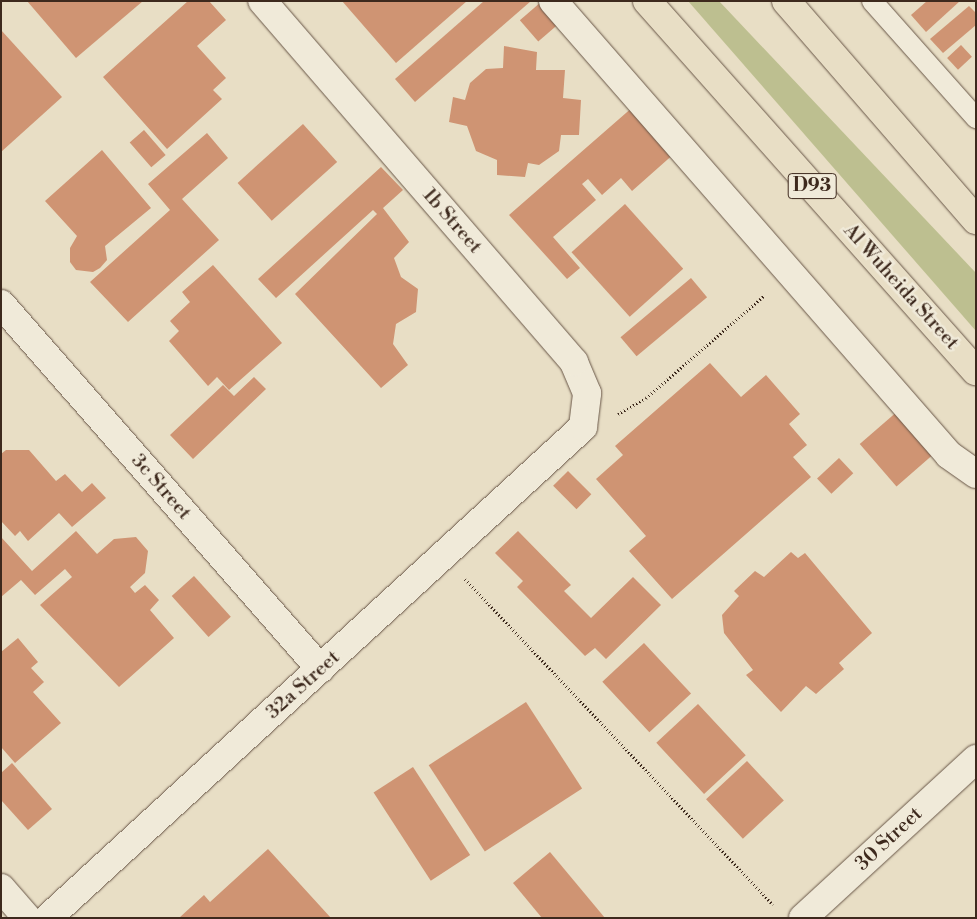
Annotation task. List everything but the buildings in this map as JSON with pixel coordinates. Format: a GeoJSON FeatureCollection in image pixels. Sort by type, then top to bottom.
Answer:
{"type":"FeatureCollection","features":[{"type":"Feature","properties":{"kind":"main road","name":"Al Wuheida Street"},"geometry":{"type":"LineString","coordinates":[[648,1],[976,372]]}},
{"type":"Feature","properties":{"kind":"main road"},"geometry":{"type":"LineString","coordinates":[[786,1],[976,220]]}},
{"type":"Feature","properties":{"kind":"street","name":"1b Street"},"geometry":{"type":"LineString","coordinates":[[262,1],[574,362],[587,393],[583,427]]}},
{"type":"Feature","properties":{"kind":"street"},"geometry":{"type":"LineString","coordinates":[[553,1],[949,455],[976,474]]}},
{"type":"Feature","properties":{"kind":"street","name":"3c Street"},"geometry":{"type":"LineString","coordinates":[[1,304],[321,669]]}},
{"type":"Feature","properties":{"kind":"street","name":"32a Street"},"geometry":{"type":"LineString","coordinates":[[48,918],[444,557],[583,427]]}},
{"type":"Feature","properties":{"kind":"street","name":"30 Street"},"geometry":{"type":"LineString","coordinates":[[791,914],[976,759]]}},
{"type":"Feature","properties":{"kind":"street"},"geometry":{"type":"LineString","coordinates":[[1,888],[27,918]]}},
{"type":"Feature","properties":{"kind":"lane"},"geometry":{"type":"LineString","coordinates":[[872,1],[976,118]]}},
{"type":"Feature","properties":{"kind":"path"},"geometry":{"type":"LineString","coordinates":[[583,427],[616,415],[646,398],[790,273]]}},
{"type":"Feature","properties":{"kind":"path"},"geometry":{"type":"LineString","coordinates":[[444,557],[791,914]]}},
{"type":"Feature","properties":{"kind":"green space"},"geometry":{"type":"Polygon","coordinates":[[[688,1],[719,1],[976,273],[976,331],[688,1]]]}}]}
